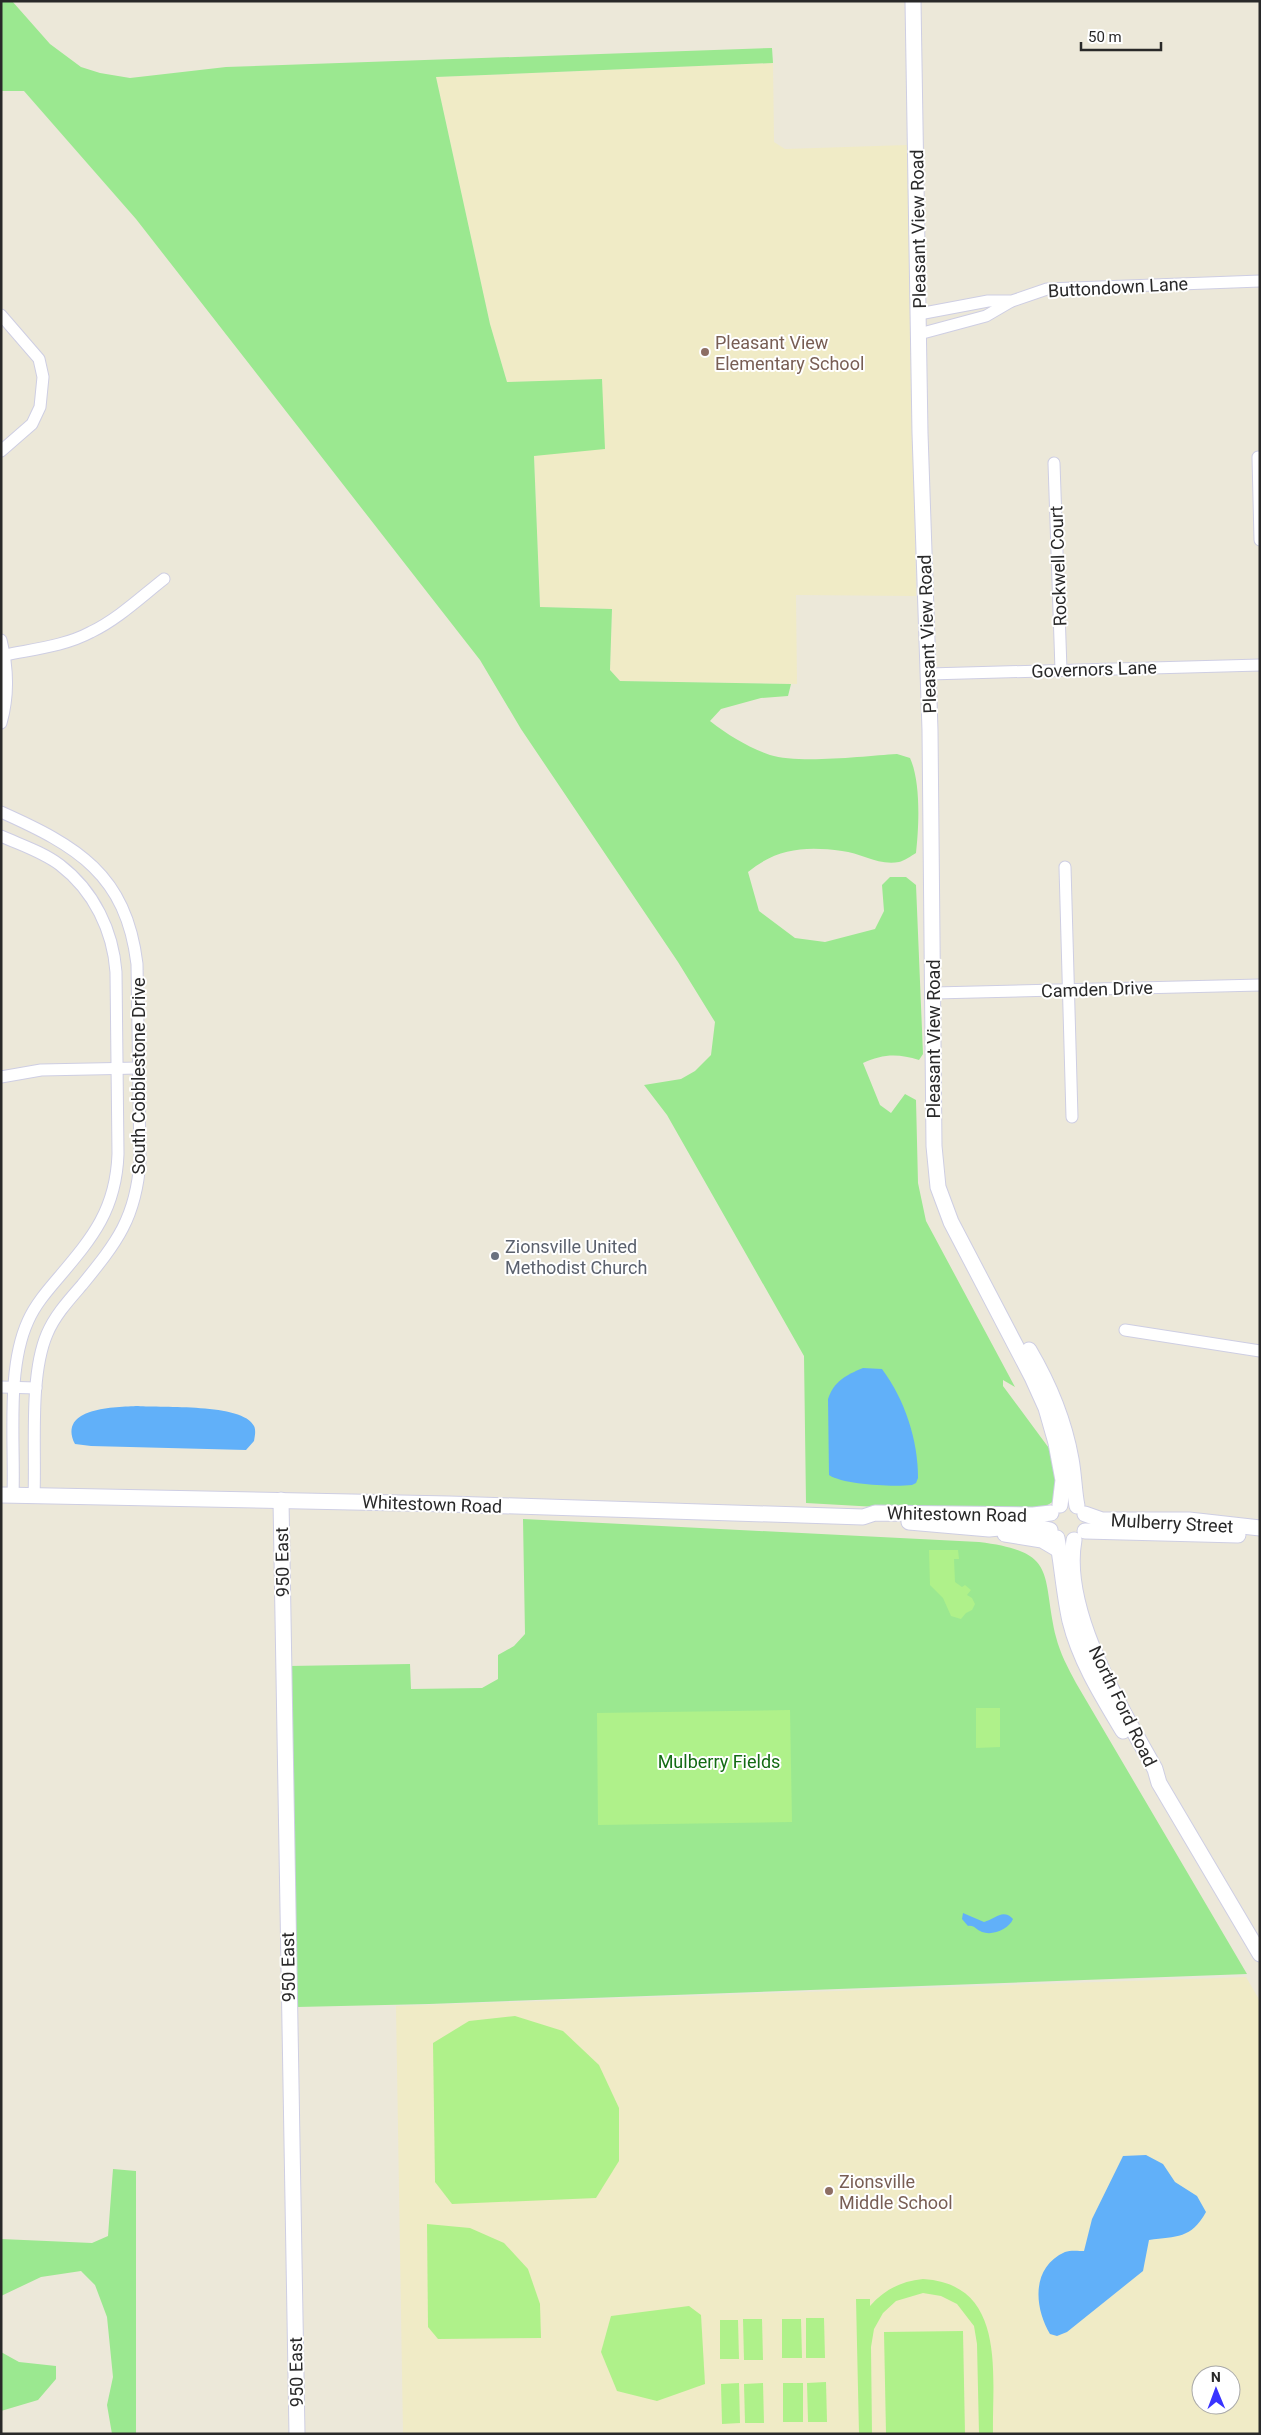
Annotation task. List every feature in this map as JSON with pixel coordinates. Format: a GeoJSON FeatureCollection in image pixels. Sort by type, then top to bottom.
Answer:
{"type":"FeatureCollection","features":[{"type":"Feature","properties":{"kind":"main road","name":"Pleasant View Road"},"geometry":{"type":"LineString","coordinates":[[913,1],[920,433],[929,674],[934,993],[934,1146],[938,1187],[951,1222],[1046,1408],[1056,1443],[1063,1480],[1056,1509]]}},
{"type":"Feature","properties":{"kind":"main road","name":"Pleasant View Road"},"geometry":{"type":"LineString","coordinates":[[971,1258],[983,1272],[1044,1376],[1061,1419],[1081,1510]]}},
{"type":"Feature","properties":{"kind":"main road","name":"Whitestown Road"},"geometry":{"type":"LineString","coordinates":[[7,1495],[281,1500],[863,1517],[876,1521],[989,1529],[1029,1525],[1055,1539]]}},
{"type":"Feature","properties":{"kind":"main road","name":"950 East"},"geometry":{"type":"LineString","coordinates":[[281,1500],[297,2434]]}},
{"type":"Feature","properties":{"kind":"main road"},"geometry":{"type":"LineString","coordinates":[[1066,1504],[1081,1510],[1086,1520],[1079,1536],[1062,1540],[1055,1539],[1049,1519],[1056,1509],[1066,1504]]}},
{"type":"Feature","properties":{"kind":"main road","name":"Whitestown Road"},"geometry":{"type":"LineString","coordinates":[[863,1517],[875,1513],[1033,1515],[1056,1509]]}},
{"type":"Feature","properties":{"kind":"main road","name":"Mulberry Street"},"geometry":{"type":"LineString","coordinates":[[1081,1510],[1102,1520],[1189,1520],[1260,1528]]}},
{"type":"Feature","properties":{"kind":"main road","name":"Whitestown Road"},"geometry":{"type":"LineString","coordinates":[[989,1529],[1042,1540],[1055,1539]]}},
{"type":"Feature","properties":{"kind":"main road","name":"Mulberry Street"},"geometry":{"type":"LineString","coordinates":[[1079,1536],[1260,1534]]}},
{"type":"Feature","properties":{"kind":"main road","name":"North Ford Road"},"geometry":{"type":"LineString","coordinates":[[1079,1536],[1071,1558],[1074,1585],[1086,1627],[1100,1666],[1155,1769],[1159,1783]]}},
{"type":"Feature","properties":{"kind":"main road","name":"North Ford Road"},"geometry":{"type":"LineString","coordinates":[[1055,1539],[1070,1622],[1082,1655],[1100,1693],[1148,1772],[1159,1783],[1260,1954]]}},
{"type":"Feature","properties":{"kind":"street","name":"Buttondown Lane"},"geometry":{"type":"LineString","coordinates":[[919,314],[988,301],[1012,301],[1047,289],[1260,281]]}},
{"type":"Feature","properties":{"kind":"street"},"geometry":{"type":"LineString","coordinates":[[919,334],[986,316],[1012,301]]}},
{"type":"Feature","properties":{"kind":"street"},"geometry":{"type":"LineString","coordinates":[[1,314],[39,359],[43,377],[40,408],[32,424],[1,451]]}},
{"type":"Feature","properties":{"kind":"street"},"geometry":{"type":"LineString","coordinates":[[1258,457],[1260,540]]}},
{"type":"Feature","properties":{"kind":"street","name":"Rockwell Court"},"geometry":{"type":"LineString","coordinates":[[1054,463],[1061,670]]}},
{"type":"Feature","properties":{"kind":"street"},"geometry":{"type":"LineString","coordinates":[[5,655],[60,644],[90,633],[108,622],[164,580]]}},
{"type":"Feature","properties":{"kind":"street"},"geometry":{"type":"LineString","coordinates":[[1,640],[5,655],[8,687],[1,723]]}},
{"type":"Feature","properties":{"kind":"street","name":"Governors Lane"},"geometry":{"type":"LineString","coordinates":[[929,674],[1260,665]]}},
{"type":"Feature","properties":{"kind":"street","name":"South Cobblestone Drive"},"geometry":{"type":"LineString","coordinates":[[1,812],[52,835],[78,852],[104,878],[117,897],[135,947],[139,1068],[140,1161],[138,1187],[134,1204],[122,1231],[112,1247],[59,1313],[50,1327],[40,1356],[36,1388],[34,1496]]}},
{"type":"Feature","properties":{"kind":"street","name":"South Cobblestone Drive"},"geometry":{"type":"LineString","coordinates":[[1,836],[60,865],[89,894],[103,919],[112,943],[116,965],[118,1154],[113,1193],[107,1210],[95,1233],[42,1298],[28,1321],[16,1359],[7,1495]]}},
{"type":"Feature","properties":{"kind":"street"},"geometry":{"type":"LineString","coordinates":[[1065,867],[1072,1117]]}},
{"type":"Feature","properties":{"kind":"street","name":"Camden Drive"},"geometry":{"type":"LineString","coordinates":[[934,993],[1260,984]]}},
{"type":"Feature","properties":{"kind":"street"},"geometry":{"type":"LineString","coordinates":[[1,1077],[18,1072],[41,1070],[139,1068]]}},
{"type":"Feature","properties":{"kind":"street"},"geometry":{"type":"LineString","coordinates":[[1125,1330],[1260,1351]]}},
{"type":"Feature","properties":{"kind":"street"},"geometry":{"type":"LineString","coordinates":[[1,1387],[36,1388]]}},
{"type":"Feature","properties":{"kind":"shaded area","name":"Pleasant View Elementary School"},"geometry":{"type":"Polygon","coordinates":[[[773,63],[774,142],[785,149],[907,145],[916,596],[796,595],[797,684],[620,681],[610,670],[612,609],[540,607],[534,455],[602,380],[507,382],[490,324],[436,77],[773,63]]]}},
{"type":"Feature","properties":{"kind":"shaded area","name":"Zionsville Middle School"},"geometry":{"type":"Polygon","coordinates":[[[1246,1977],[1260,2001],[1260,2434],[403,2434],[396,2006],[1246,1977]]]}},
{"type":"Feature","properties":{"kind":"green space"},"geometry":{"type":"Polygon","coordinates":[[[1,1],[12,1],[50,44],[81,67],[100,73],[130,78],[226,67],[772,48],[773,63],[436,77],[490,324],[507,382],[602,379],[605,449],[534,456],[540,607],[612,609],[610,670],[620,681],[791,684],[788,696],[761,698],[721,709],[710,721],[739,741],[762,752],[782,758],[798,759],[832,759],[897,754],[910,758],[914,768],[918,792],[916,853],[901,861],[892,863],[877,861],[842,851],[804,849],[781,853],[748,872],[759,911],[795,938],[825,942],[875,929],[884,911],[882,885],[890,877],[906,877],[916,885],[923,1054],[919,1060],[904,1056],[890,1056],[863,1063],[880,1105],[891,1113],[905,1094],[916,1100],[918,1183],[926,1221],[1015,1387],[1003,1380],[1003,1386],[1054,1455],[1058,1483],[1056,1500],[1039,1510],[877,1507],[806,1503],[804,1356],[667,1115],[644,1085],[681,1079],[695,1071],[711,1055],[715,1022],[678,962],[521,729],[480,660],[136,219],[24,91],[1,91],[1,1]]]}},
{"type":"Feature","properties":{"kind":"green space","name":"Mulberry Fields"},"geometry":{"type":"Polygon","coordinates":[[[523,1519],[979,1542],[1005,1546],[1023,1552],[1035,1560],[1042,1569],[1056,1637],[1064,1660],[1073,1677],[1247,1974],[429,2004],[297,2007],[289,1666],[410,1664],[411,1689],[482,1688],[498,1679],[498,1655],[514,1646],[525,1634],[523,1519]]]}},
{"type":"Feature","properties":{"kind":"green space"},"geometry":{"type":"Polygon","coordinates":[[[929,1550],[958,1550],[959,1559],[954,1559],[955,1582],[962,1587],[965,1585],[971,1590],[967,1595],[972,1598],[975,1604],[972,1610],[961,1619],[951,1616],[943,1598],[930,1585],[929,1550]]]}},
{"type":"Feature","properties":{"kind":"green space"},"geometry":{"type":"Polygon","coordinates":[[[976,1708],[1000,1708],[1000,1747],[976,1748],[976,1708]]]}},
{"type":"Feature","properties":{"kind":"green space"},"geometry":{"type":"Polygon","coordinates":[[[790,1710],[792,1822],[598,1825],[597,1713],[790,1710]]]}},
{"type":"Feature","properties":{"kind":"green space"},"geometry":{"type":"Polygon","coordinates":[[[515,2016],[563,2031],[599,2065],[619,2108],[619,2161],[596,2198],[452,2204],[435,2182],[433,2043],[469,2021],[515,2016]]]}},
{"type":"Feature","properties":{"kind":"green space"},"geometry":{"type":"Polygon","coordinates":[[[113,2169],[136,2171],[136,2434],[112,2434],[107,2405],[113,2377],[107,2317],[95,2285],[81,2271],[41,2277],[1,2296],[1,2239],[92,2243],[108,2236],[113,2169]]]}},
{"type":"Feature","properties":{"kind":"green space"},"geometry":{"type":"Polygon","coordinates":[[[427,2224],[470,2228],[504,2243],[528,2269],[540,2304],[541,2338],[438,2339],[428,2327],[427,2224]]]}},
{"type":"Feature","properties":{"kind":"green space"},"geometry":{"type":"Polygon","coordinates":[[[923,2279],[950,2285],[969,2297],[982,2314],[989,2336],[993,2360],[993,2434],[979,2434],[977,2344],[974,2326],[957,2304],[941,2296],[923,2293],[896,2301],[883,2313],[874,2329],[871,2347],[872,2434],[859,2434],[856,2299],[870,2299],[870,2306],[881,2295],[894,2287],[923,2279]]]}},
{"type":"Feature","properties":{"kind":"green space"},"geometry":{"type":"Polygon","coordinates":[[[689,2306],[701,2315],[705,2384],[657,2401],[617,2391],[601,2352],[611,2316],[689,2306]]]}},
{"type":"Feature","properties":{"kind":"green space"},"geometry":{"type":"Polygon","coordinates":[[[806,2318],[824,2318],[825,2358],[806,2358],[806,2318]]]}},
{"type":"Feature","properties":{"kind":"green space"},"geometry":{"type":"Polygon","coordinates":[[[743,2319],[762,2319],[763,2360],[744,2360],[743,2319]]]}},
{"type":"Feature","properties":{"kind":"green space"},"geometry":{"type":"Polygon","coordinates":[[[782,2319],[801,2319],[802,2358],[782,2358],[782,2319]]]}},
{"type":"Feature","properties":{"kind":"green space"},"geometry":{"type":"Polygon","coordinates":[[[720,2320],[738,2320],[739,2359],[720,2359],[720,2320]]]}},
{"type":"Feature","properties":{"kind":"green space"},"geometry":{"type":"Polygon","coordinates":[[[963,2331],[965,2434],[886,2434],[884,2332],[963,2331]]]}},
{"type":"Feature","properties":{"kind":"green space"},"geometry":{"type":"Polygon","coordinates":[[[1,2352],[19,2362],[56,2366],[56,2379],[38,2400],[1,2411],[1,2352]]]}},
{"type":"Feature","properties":{"kind":"green space"},"geometry":{"type":"Polygon","coordinates":[[[826,2382],[827,2422],[808,2422],[807,2383],[826,2382]]]}},
{"type":"Feature","properties":{"kind":"green space"},"geometry":{"type":"Polygon","coordinates":[[[739,2383],[740,2423],[722,2424],[721,2384],[739,2383]]]}},
{"type":"Feature","properties":{"kind":"green space"},"geometry":{"type":"Polygon","coordinates":[[[763,2383],[764,2423],[745,2423],[744,2384],[763,2383]]]}},
{"type":"Feature","properties":{"kind":"green space"},"geometry":{"type":"Polygon","coordinates":[[[783,2383],[803,2383],[803,2422],[783,2422],[783,2383]]]}},
{"type":"Feature","properties":{"kind":"water"},"geometry":{"type":"Polygon","coordinates":[[[863,1368],[882,1369],[897,1394],[909,1421],[916,1449],[918,1478],[916,1483],[912,1485],[893,1486],[857,1483],[829,1475],[828,1399],[841,1379],[863,1368]]]}},
{"type":"Feature","properties":{"kind":"water"},"geometry":{"type":"Polygon","coordinates":[[[138,1406],[200,1408],[234,1413],[247,1419],[254,1426],[254,1441],[246,1450],[75,1444],[72,1432],[74,1423],[81,1416],[92,1411],[138,1406]]]}},
{"type":"Feature","properties":{"kind":"water"},"geometry":{"type":"Polygon","coordinates":[[[963,1913],[984,1922],[1002,1914],[1006,1914],[1013,1919],[1004,1929],[986,1933],[968,1926],[962,1919],[963,1913]]]}},
{"type":"Feature","properties":{"kind":"water"},"geometry":{"type":"Polygon","coordinates":[[[1146,2155],[1163,2164],[1175,2182],[1197,2196],[1206,2212],[1189,2232],[1175,2237],[1149,2240],[1143,2271],[1067,2332],[1057,2336],[1050,2334],[1041,2312],[1039,2300],[1041,2277],[1046,2267],[1065,2252],[1084,2251],[1092,2219],[1123,2156],[1146,2155]]]}},
{"type":"Feature","properties":{"kind":"place","name":"Pleasant View Elementary School"},"geometry":{"type":"Point","coordinates":[705,352]}},
{"type":"Feature","properties":{"kind":"place","name":"Zionsville United Methodist Church"},"geometry":{"type":"Point","coordinates":[495,1256]}},
{"type":"Feature","properties":{"kind":"place","name":"Zionsville Middle School"},"geometry":{"type":"Point","coordinates":[829,2191]}}]}
